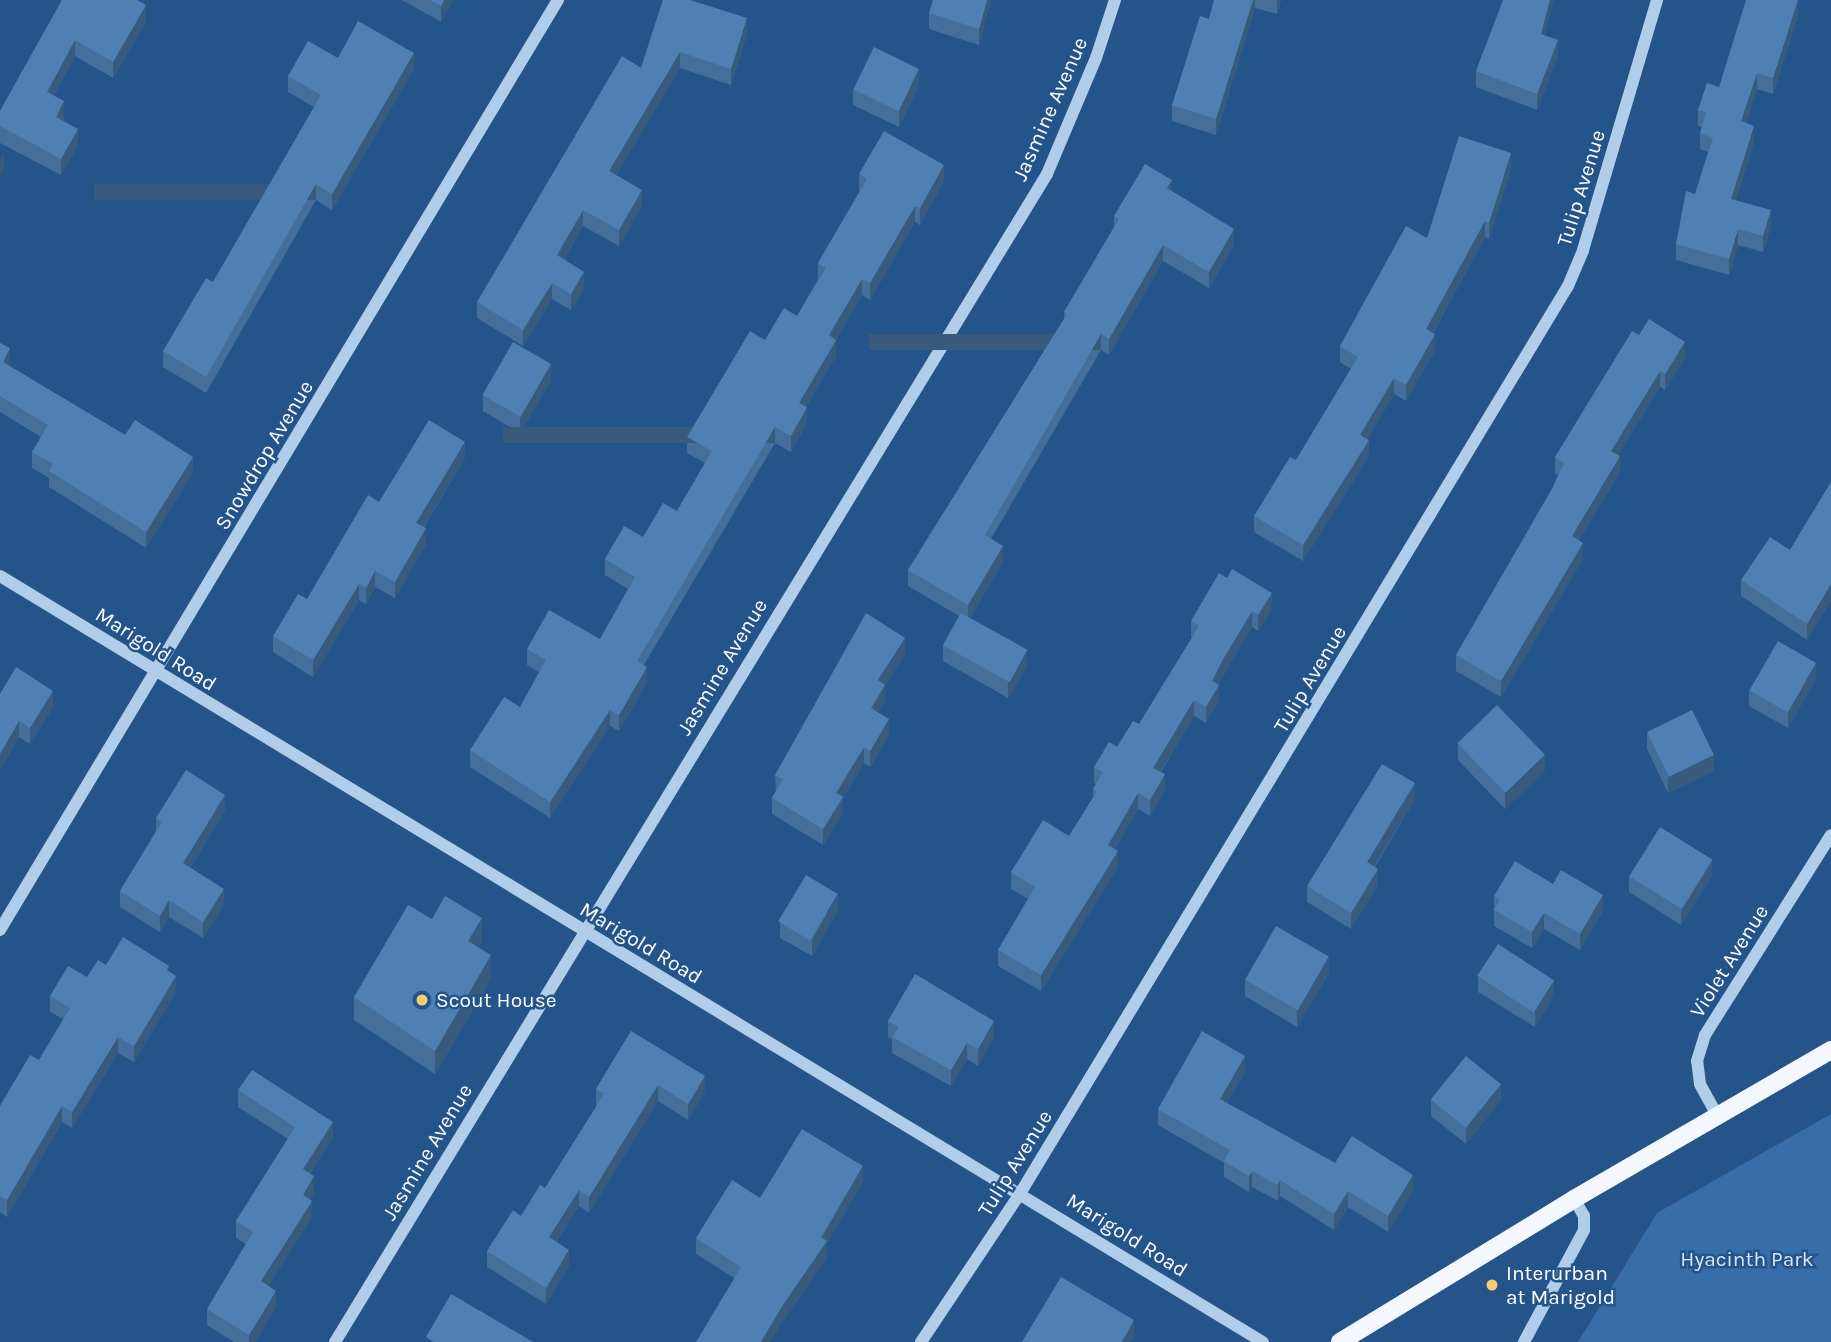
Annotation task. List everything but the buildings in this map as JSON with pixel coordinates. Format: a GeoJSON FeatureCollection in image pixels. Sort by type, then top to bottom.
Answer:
{"type":"FeatureCollection","features":[{"type":"Feature","properties":{"kind":"main road"},"geometry":{"type":"LineString","coordinates":[[1340,1342],[1574,1199],[1831,1050]]}},
{"type":"Feature","properties":{"kind":"street","name":"Snowdrop Avenue"},"geometry":{"type":"LineString","coordinates":[[0,930],[558,0]]}},
{"type":"Feature","properties":{"kind":"street","name":"Jasmine Avenue"},"geometry":{"type":"LineString","coordinates":[[335,1342],[583,931],[1047,174],[1115,0]]}},
{"type":"Feature","properties":{"kind":"street","name":"Tulip Avenue"},"geometry":{"type":"LineString","coordinates":[[921,1342],[1021,1192],[1523,367],[1567,286],[1583,250],[1657,0]]}},
{"type":"Feature","properties":{"kind":"street","name":"Marigold Road"},"geometry":{"type":"LineString","coordinates":[[0,576],[583,931],[1021,1192],[1263,1342]]}},
{"type":"Feature","properties":{"kind":"street","name":"Violet Avenue"},"geometry":{"type":"LineString","coordinates":[[1717,1115],[1700,1084],[1697,1061],[1705,1035],[1831,835]]}},
{"type":"Feature","properties":{"kind":"street"},"geometry":{"type":"LineString","coordinates":[[1524,1342],[1584,1230],[1584,1216],[1574,1199]]}},
{"type":"Feature","properties":{"kind":"green space","name":"Hyacinth Park"},"geometry":{"type":"Polygon","coordinates":[[[1831,1114],[1831,1342],[1578,1342],[1657,1213],[1831,1114]]]}},
{"type":"Feature","properties":{"kind":"place","name":"Scout House"},"geometry":{"type":"Point","coordinates":[422,1000]}},
{"type":"Feature","properties":{"kind":"place","name":"Interurban at Marigold"},"geometry":{"type":"Point","coordinates":[1492,1285]}}]}
